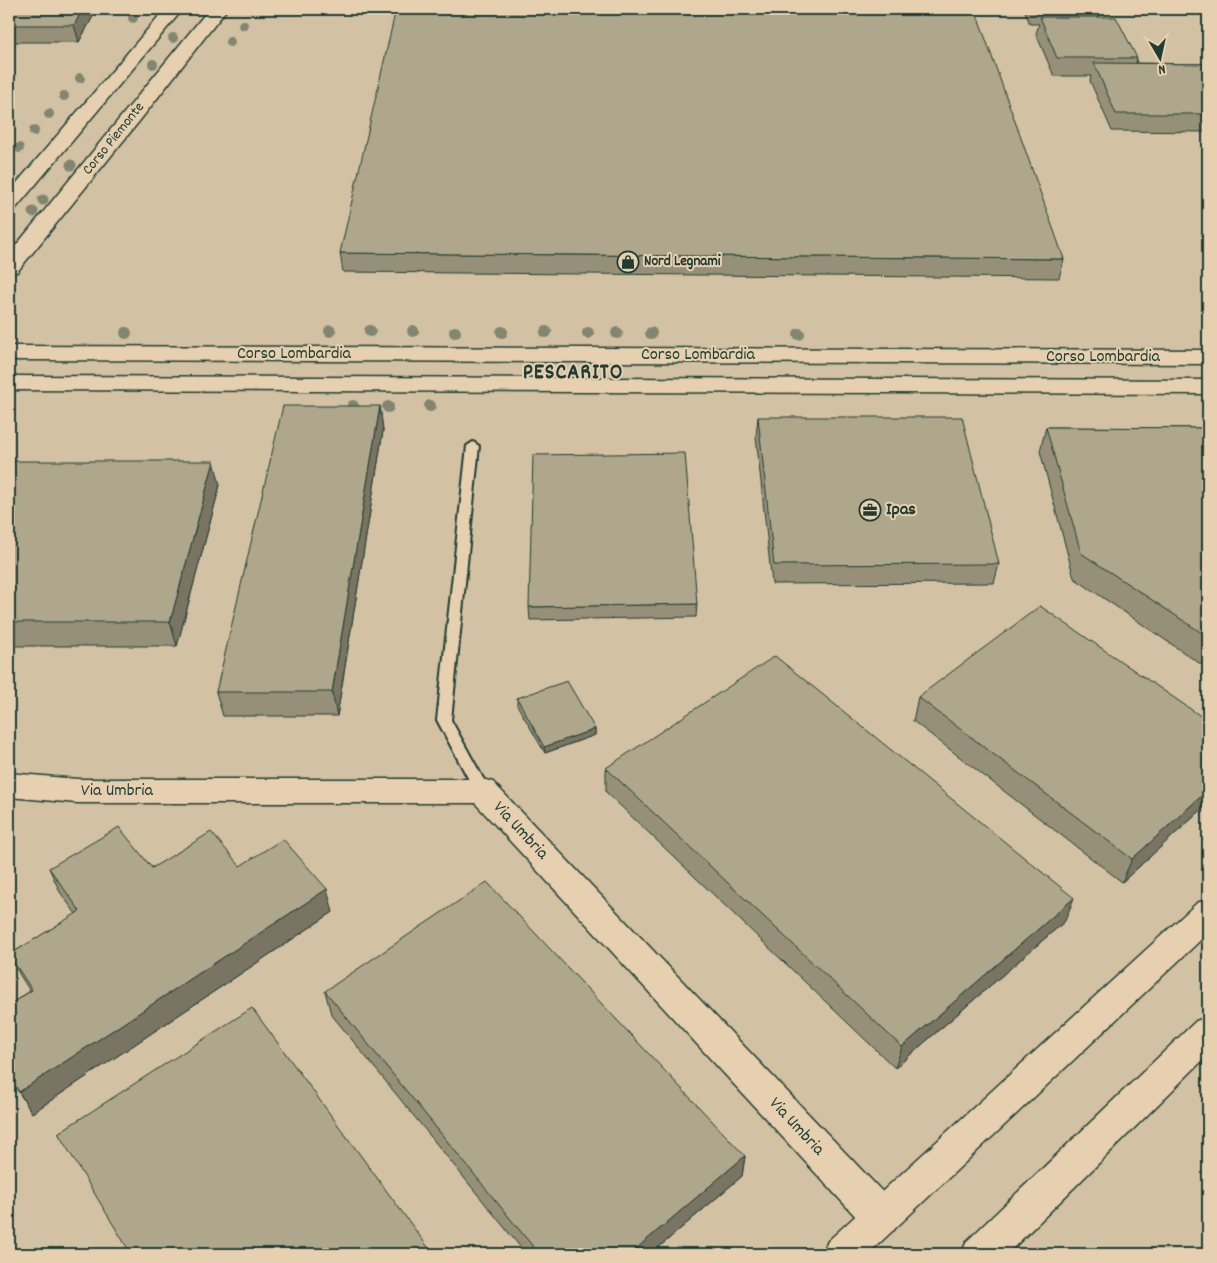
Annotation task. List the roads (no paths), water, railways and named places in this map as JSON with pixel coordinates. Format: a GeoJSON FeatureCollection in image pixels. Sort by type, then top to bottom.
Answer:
{"type":"FeatureCollection","features":[{"type":"Feature","properties":{"kind":"street","name":"Corso Piemonte"},"geometry":{"type":"LineString","coordinates":[[9,267],[111,113],[174,9]]}},
{"type":"Feature","properties":{"kind":"street","name":"Corso Piemonte"},"geometry":{"type":"LineString","coordinates":[[9,204],[111,113],[218,9]]}},
{"type":"Feature","properties":{"kind":"street","name":"Corso Lombardia"},"geometry":{"type":"LineString","coordinates":[[9,353],[1208,357]]}},
{"type":"Feature","properties":{"kind":"street"},"geometry":{"type":"LineString","coordinates":[[644,355],[644,385]]}},
{"type":"Feature","properties":{"kind":"street","name":"Corso Lombardia"},"geometry":{"type":"LineString","coordinates":[[9,383],[1208,387]]}},
{"type":"Feature","properties":{"kind":"street","name":"Via Umbria"},"geometry":{"type":"LineString","coordinates":[[9,785],[77,791],[482,791],[881,1217]]}},
{"type":"Feature","properties":{"kind":"street"},"geometry":{"type":"LineString","coordinates":[[841,1254],[1208,913]]}},
{"type":"Feature","properties":{"kind":"street"},"geometry":{"type":"LineString","coordinates":[[980,1254],[1208,1032]]}},
{"type":"Feature","properties":{"kind":"lane"},"geometry":{"type":"LineString","coordinates":[[473,446],[444,720],[482,791]]}},
{"type":"Feature","properties":{"kind":"place","name":"Nord Legnami"},"geometry":{"type":"Point","coordinates":[628,262]}},
{"type":"Feature","properties":{"kind":"place","name":"Ipas"},"geometry":{"type":"Point","coordinates":[870,510]}},
{"type":"Feature","properties":{"kind":"district","name":"PESCARITO"},"geometry":{"type":"Point","coordinates":[573,373]}}]}
